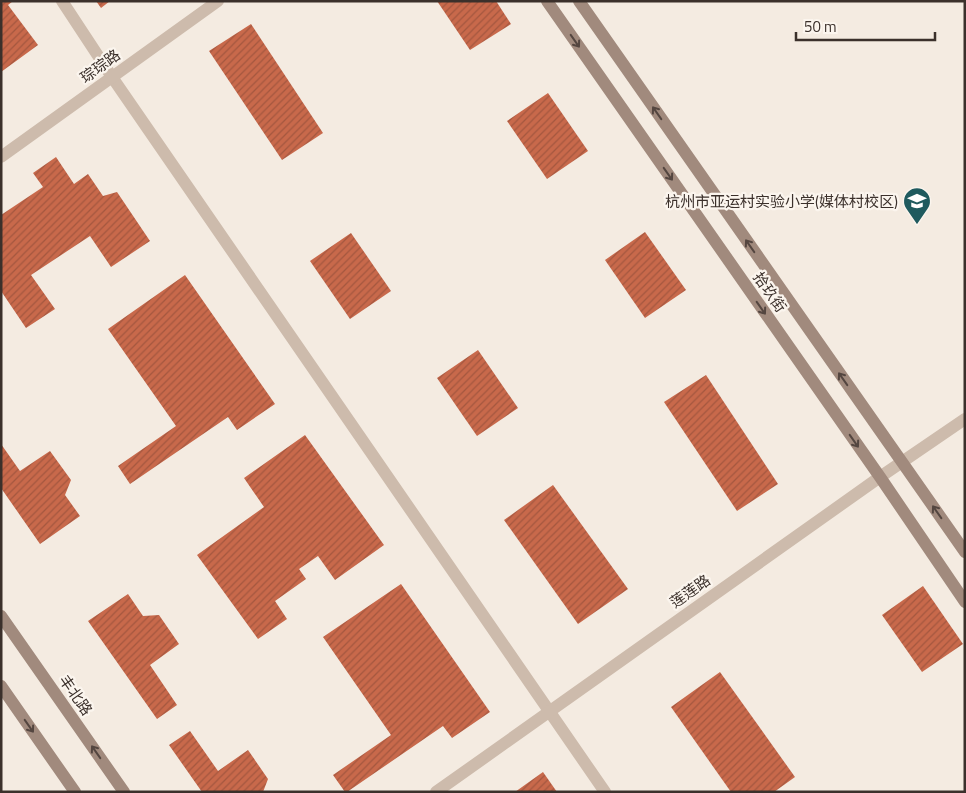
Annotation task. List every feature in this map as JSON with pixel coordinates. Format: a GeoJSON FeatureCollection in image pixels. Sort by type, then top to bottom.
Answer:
{"type":"FeatureCollection","features":[{"type":"Feature","properties":{"kind":"main road","name":"拾玖街"},"geometry":{"type":"LineString","coordinates":[[547,1],[880,477],[965,602]]}},
{"type":"Feature","properties":{"kind":"main road","name":"拾玖街"},"geometry":{"type":"LineString","coordinates":[[579,1],[965,552]]}},
{"type":"Feature","properties":{"kind":"main road","name":"丰北路"},"geometry":{"type":"LineString","coordinates":[[1,616],[124,792]]}},
{"type":"Feature","properties":{"kind":"main road"},"geometry":{"type":"LineString","coordinates":[[1,686],[75,792]]}},
{"type":"Feature","properties":{"kind":"street"},"geometry":{"type":"LineString","coordinates":[[62,1],[112,77],[605,792]]}},
{"type":"Feature","properties":{"kind":"street","name":"琮琮路"},"geometry":{"type":"LineString","coordinates":[[1,157],[218,1]]}},
{"type":"Feature","properties":{"kind":"street","name":"莲莲路"},"geometry":{"type":"LineString","coordinates":[[436,792],[901,462],[965,419]]}},
{"type":"Feature","properties":{"kind":"building"},"geometry":{"type":"Polygon","coordinates":[[[1,1],[13,1],[8,5],[38,45],[1,72],[1,1]]]}},
{"type":"Feature","properties":{"kind":"building"},"geometry":{"type":"Polygon","coordinates":[[[96,1],[110,1],[101,8],[96,1]]]}},
{"type":"Feature","properties":{"kind":"building"},"geometry":{"type":"Polygon","coordinates":[[[437,1],[496,1],[511,24],[470,50],[437,1]]]}},
{"type":"Feature","properties":{"kind":"building"},"geometry":{"type":"Polygon","coordinates":[[[251,24],[323,133],[282,160],[209,51],[251,24]]]}},
{"type":"Feature","properties":{"kind":"building"},"geometry":{"type":"Polygon","coordinates":[[[548,93],[588,151],[547,179],[507,121],[548,93]]]}},
{"type":"Feature","properties":{"kind":"building"},"geometry":{"type":"Polygon","coordinates":[[[56,157],[74,184],[88,174],[103,196],[117,192],[150,241],[111,267],[90,236],[31,275],[55,309],[26,328],[1,291],[1,215],[43,187],[33,173],[56,157]]]}},
{"type":"Feature","properties":{"kind":"building"},"geometry":{"type":"Polygon","coordinates":[[[645,232],[686,290],[645,318],[605,260],[645,232]]]}},
{"type":"Feature","properties":{"kind":"building"},"geometry":{"type":"Polygon","coordinates":[[[351,233],[391,291],[350,319],[310,261],[351,233]]]}},
{"type":"Feature","properties":{"kind":"building"},"geometry":{"type":"Polygon","coordinates":[[[185,275],[275,404],[237,430],[228,417],[130,484],[118,466],[176,426],[108,329],[185,275]]]}},
{"type":"Feature","properties":{"kind":"building"},"geometry":{"type":"Polygon","coordinates":[[[478,350],[518,408],[477,436],[437,378],[478,350]]]}},
{"type":"Feature","properties":{"kind":"building"},"geometry":{"type":"Polygon","coordinates":[[[706,375],[778,484],[737,511],[664,402],[706,375]]]}},
{"type":"Feature","properties":{"kind":"building"},"geometry":{"type":"Polygon","coordinates":[[[305,435],[384,545],[335,580],[318,556],[299,569],[306,579],[275,601],[287,619],[258,639],[197,555],[264,507],[244,478],[305,435]]]}},
{"type":"Feature","properties":{"kind":"building"},"geometry":{"type":"Polygon","coordinates":[[[1,444],[20,471],[50,451],[71,480],[65,495],[80,516],[40,544],[1,488],[1,444]]]}},
{"type":"Feature","properties":{"kind":"building"},"geometry":{"type":"Polygon","coordinates":[[[553,485],[628,589],[578,624],[504,520],[553,485]]]}},
{"type":"Feature","properties":{"kind":"building"},"geometry":{"type":"Polygon","coordinates":[[[401,584],[490,712],[452,738],[443,726],[345,792],[333,775],[391,735],[323,637],[401,584]]]}},
{"type":"Feature","properties":{"kind":"building"},"geometry":{"type":"Polygon","coordinates":[[[923,586],[963,644],[922,672],[882,615],[923,586]]]}},
{"type":"Feature","properties":{"kind":"building"},"geometry":{"type":"Polygon","coordinates":[[[128,594],[143,616],[159,615],[179,644],[150,665],[177,705],[157,719],[88,621],[128,594]]]}},
{"type":"Feature","properties":{"kind":"building"},"geometry":{"type":"Polygon","coordinates":[[[720,672],[795,777],[774,792],[731,792],[671,707],[720,672]]]}},
{"type":"Feature","properties":{"kind":"building"},"geometry":{"type":"Polygon","coordinates":[[[190,731],[218,771],[248,750],[268,779],[263,792],[202,792],[169,745],[190,731]]]}},
{"type":"Feature","properties":{"kind":"building"},"geometry":{"type":"Polygon","coordinates":[[[543,772],[557,792],[515,792],[543,772]]]}},
{"type":"Feature","properties":{"kind":"place","name":"杭州市亚运村实验小学(媒体村校区)"},"geometry":{"type":"Point","coordinates":[917,225]}}]}
